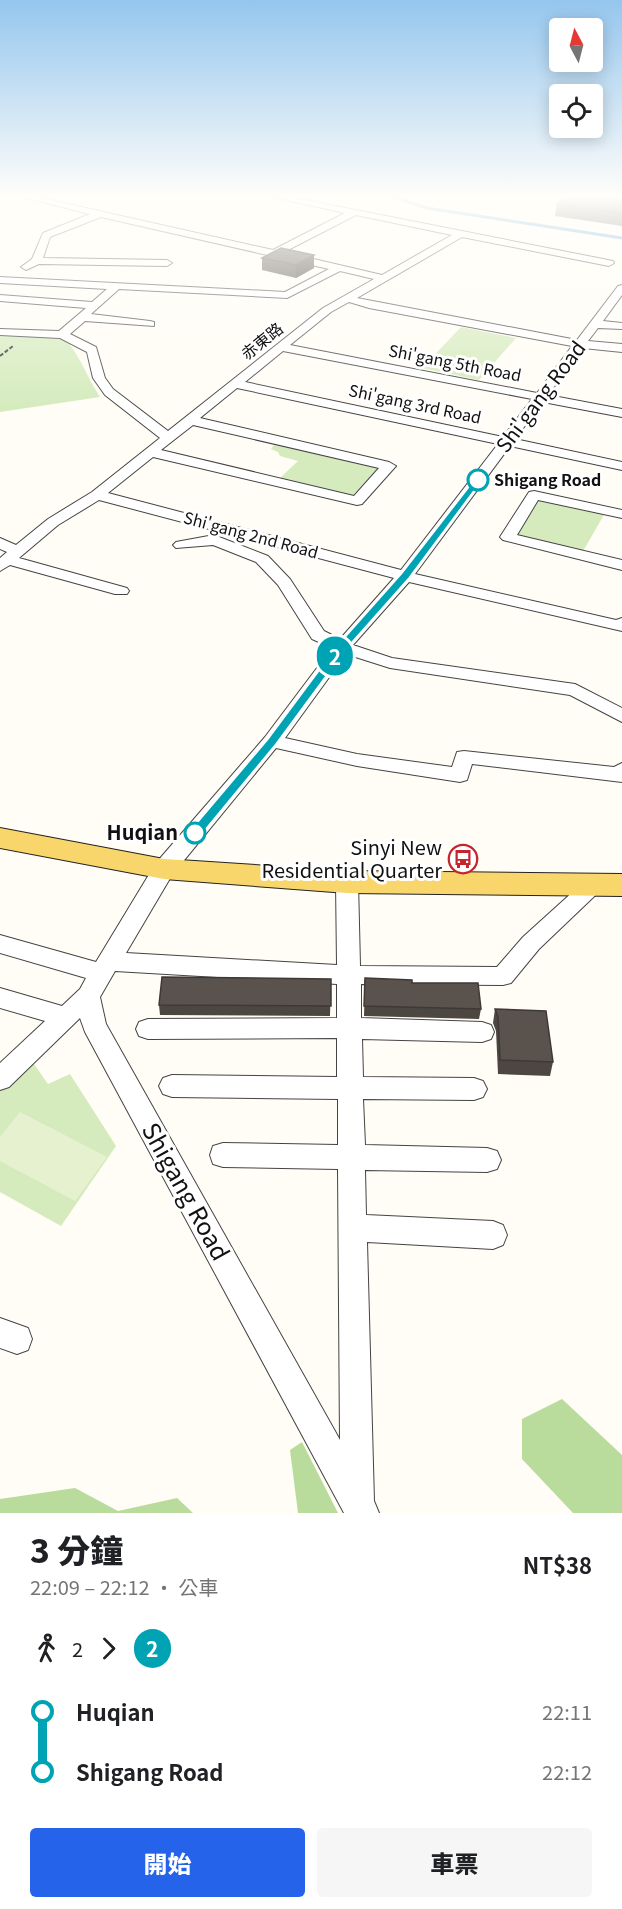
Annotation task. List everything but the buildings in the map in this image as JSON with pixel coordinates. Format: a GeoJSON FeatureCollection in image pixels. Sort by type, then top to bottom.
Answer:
{"type":"FeatureCollection","features":[{"type":"Feature","properties":{"kind":"main road"},"geometry":{"type":"LineString","coordinates":[[0,838],[164,869],[347,882],[622,885]]}},
{"type":"Feature","properties":{"kind":"street"},"geometry":{"type":"LineString","coordinates":[[5,280],[26,268]]}},
{"type":"Feature","properties":{"kind":"street"},"geometry":{"type":"LineString","coordinates":[[5,280],[287,295],[339,268],[383,278]]}},
{"type":"Feature","properties":{"kind":"street","name":"赤東路"},"geometry":{"type":"LineString","coordinates":[[9,559],[53,522],[98,495],[327,310],[401,268]]}},
{"type":"Feature","properties":{"kind":"street"},"geometry":{"type":"LineString","coordinates":[[607,268],[614,274]]}},
{"type":"Feature","properties":{"kind":"street"},"geometry":{"type":"LineString","coordinates":[[62,335],[115,287]]}},
{"type":"Feature","properties":{"kind":"street","name":"Shi'gang Road"},"geometry":{"type":"LineString","coordinates":[[164,869],[272,741],[342,647],[405,576],[581,344],[615,319],[621,292]]}},
{"type":"Feature","properties":{"kind":"street"},"geometry":{"type":"LineString","coordinates":[[0,298],[94,305]]}},
{"type":"Feature","properties":{"kind":"street"},"geometry":{"type":"LineString","coordinates":[[347,298],[369,305],[581,344],[622,348]]}},
{"type":"Feature","properties":{"kind":"street"},"geometry":{"type":"LineString","coordinates":[[83,317],[150,324]]}},
{"type":"Feature","properties":{"kind":"street"},"geometry":{"type":"LineString","coordinates":[[0,332],[62,335],[92,350],[99,378],[109,392],[169,438]]}},
{"type":"Feature","properties":{"kind":"street","name":"Shi'gang 5th Road"},"geometry":{"type":"LineString","coordinates":[[281,347],[622,412]]}},
{"type":"Feature","properties":{"kind":"street","name":"Shi'gang 3rd Road"},"geometry":{"type":"LineString","coordinates":[[235,384],[622,466]]}},
{"type":"Feature","properties":{"kind":"street"},"geometry":{"type":"LineString","coordinates":[[150,452],[357,501],[389,466],[190,420]]}},
{"type":"Feature","properties":{"kind":"street","name":"Shi'gang 2nd Road"},"geometry":{"type":"LineString","coordinates":[[98,495],[405,576],[620,626],[622,623]]}},
{"type":"Feature","properties":{"kind":"street"},"geometry":{"type":"LineString","coordinates":[[622,514],[534,495],[508,537],[622,565]]}},
{"type":"Feature","properties":{"kind":"street"},"geometry":{"type":"LineString","coordinates":[[181,545],[214,540],[262,559],[284,582],[318,636],[342,647],[390,663],[575,690],[622,716]]}},
{"type":"Feature","properties":{"kind":"street"},"geometry":{"type":"LineString","coordinates":[[0,543],[9,559],[121,591]]}},
{"type":"Feature","properties":{"kind":"street"},"geometry":{"type":"LineString","coordinates":[[272,741],[357,760],[460,775],[464,757],[622,775],[622,770]]}},
{"type":"Feature","properties":{"kind":"street"},"geometry":{"type":"LineString","coordinates":[[2,1074],[66,1017],[100,977],[164,869]]}},
{"type":"Feature","properties":{"kind":"street"},"geometry":{"type":"LineString","coordinates":[[347,882],[351,1228],[360,1509]]}},
{"type":"Feature","properties":{"kind":"street"},"geometry":{"type":"LineString","coordinates":[[0,944],[100,977],[503,976],[531,943],[594,886]]}},
{"type":"Feature","properties":{"kind":"street","name":"Shigang Road"},"geometry":{"type":"LineString","coordinates":[[100,977],[94,1025],[360,1509]]}},
{"type":"Feature","properties":{"kind":"street"},"geometry":{"type":"LineString","coordinates":[[0,998],[66,1017]]}},
{"type":"Feature","properties":{"kind":"street"},"geometry":{"type":"LineString","coordinates":[[148,1029],[349,1028],[482,1032]]}},
{"type":"Feature","properties":{"kind":"street"},"geometry":{"type":"LineString","coordinates":[[172,1086],[474,1089]]}},
{"type":"Feature","properties":{"kind":"street"},"geometry":{"type":"LineString","coordinates":[[223,1155],[487,1160]]}},
{"type":"Feature","properties":{"kind":"street"},"geometry":{"type":"LineString","coordinates":[[351,1228],[493,1235]]}},
{"type":"Feature","properties":{"kind":"path"},"geometry":{"type":"LineString","coordinates":[[0,356],[13,345],[7,345]]}},
{"type":"Feature","properties":{"kind":"green space"},"geometry":{"type":"Polygon","coordinates":[[[461,327],[516,338],[479,380],[422,368],[461,327]]]}},
{"type":"Feature","properties":{"kind":"green space"},"geometry":{"type":"Polygon","coordinates":[[[0,332],[62,335],[78,357],[100,397],[0,412],[0,332]]]}},
{"type":"Feature","properties":{"kind":"green space"},"geometry":{"type":"Polygon","coordinates":[[[274,445],[378,468],[352,496],[279,479],[298,461],[280,456],[278,452],[271,449],[274,445]]]}},
{"type":"Feature","properties":{"kind":"green space"},"geometry":{"type":"Polygon","coordinates":[[[538,498],[605,513],[582,553],[513,536],[538,498]]]}},
{"type":"Feature","properties":{"kind":"green space"},"geometry":{"type":"Polygon","coordinates":[[[27,1054],[48,1084],[70,1074],[116,1146],[61,1226],[0,1192],[0,1082],[27,1054]]]}},
{"type":"Feature","properties":{"kind":"green space"},"geometry":{"type":"Polygon","coordinates":[[[20,1112],[107,1157],[75,1201],[0,1161],[0,1137],[20,1112]]]}},
{"type":"Feature","properties":{"kind":"green space"},"geometry":{"type":"Polygon","coordinates":[[[562,1399],[622,1455],[622,1513],[573,1513],[522,1459],[522,1419],[562,1399]]]}},
{"type":"Feature","properties":{"kind":"green space"},"geometry":{"type":"Polygon","coordinates":[[[302,1442],[338,1513],[298,1513],[290,1450],[302,1442]]]}},
{"type":"Feature","properties":{"kind":"green space"},"geometry":{"type":"Polygon","coordinates":[[[75,1488],[118,1511],[177,1498],[193,1513],[0,1513],[0,1499],[75,1488]]]}},
{"type":"Feature","properties":{"kind":"bus line","name":"2"},"geometry":{"type":"LineString","coordinates":[[195,833],[272,741],[342,647],[405,576],[478,480]]}},
{"type":"Feature","properties":{"kind":"place","name":"Shigang Road"},"geometry":{"type":"Point","coordinates":[478,480]}},
{"type":"Feature","properties":{"kind":"place","name":"Huqian"},"geometry":{"type":"Point","coordinates":[195,833]}},
{"type":"Feature","properties":{"kind":"place","name":"Sinyi New Residential Quarter"},"geometry":{"type":"Point","coordinates":[463,859]}}]}
